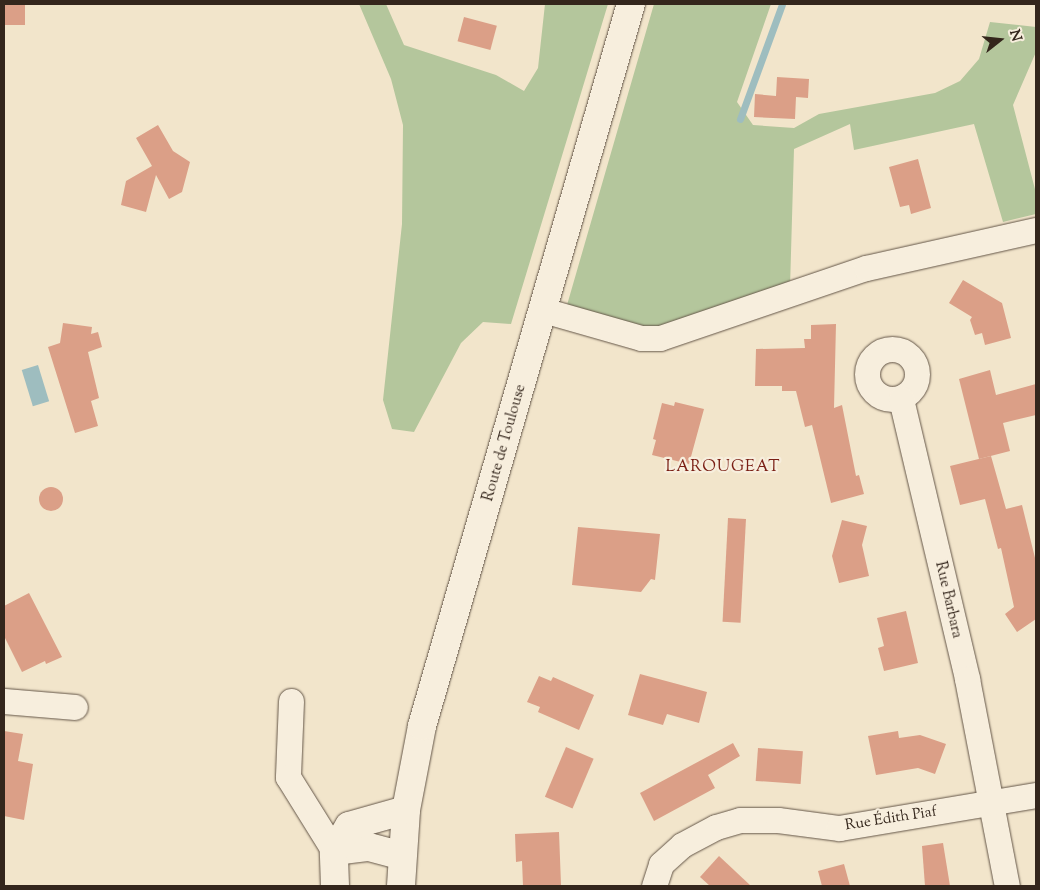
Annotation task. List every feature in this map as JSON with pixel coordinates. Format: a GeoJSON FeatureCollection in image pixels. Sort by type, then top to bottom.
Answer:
{"type":"FeatureCollection","features":[{"type":"Feature","properties":{"kind":"main road","name":"Route de Toulouse"},"geometry":{"type":"LineString","coordinates":[[401,886],[406,810],[422,726],[631,4]]}},
{"type":"Feature","properties":{"kind":"main road"},"geometry":{"type":"LineString","coordinates":[[335,886],[334,851],[349,826],[406,810]]}},
{"type":"Feature","properties":{"kind":"main road"},"geometry":{"type":"LineString","coordinates":[[334,851],[369,847],[402,856]]}},
{"type":"Feature","properties":{"kind":"street"},"geometry":{"type":"LineString","coordinates":[[543,310],[641,338],[660,338],[866,268],[1036,230]]}},
{"type":"Feature","properties":{"kind":"street","name":"Rue Barbara"},"geometry":{"type":"LineString","coordinates":[[901,399],[967,679],[1007,886]]}},
{"type":"Feature","properties":{"kind":"street"},"geometry":{"type":"LineString","coordinates":[[4,701],[76,707]]}},
{"type":"Feature","properties":{"kind":"street"},"geometry":{"type":"LineString","coordinates":[[291,701],[288,778],[334,851]]}},
{"type":"Feature","properties":{"kind":"street","name":"Rue Édith Piaf"},"geometry":{"type":"LineString","coordinates":[[654,886],[661,864],[682,846],[716,827],[740,820],[778,820],[839,828],[1036,795]]}},
{"type":"Feature","properties":{"kind":"green space"},"geometry":{"type":"Polygon","coordinates":[[[359,4],[386,4],[404,45],[496,75],[524,91],[538,68],[545,4],[608,4],[511,324],[483,322],[461,343],[414,432],[392,429],[383,400],[402,224],[403,125],[391,79],[359,4]]]}},
{"type":"Feature","properties":{"kind":"green space"},"geometry":{"type":"Polygon","coordinates":[[[654,4],[771,4],[737,102],[753,125],[794,128],[819,114],[935,93],[960,81],[979,59],[990,22],[1036,27],[1036,52],[1013,105],[1036,193],[1036,214],[1003,222],[974,124],[854,150],[850,124],[794,149],[790,288],[655,329],[565,312],[654,4]]]}},
{"type":"Feature","properties":{"kind":"water"},"geometry":{"type":"Polygon","coordinates":[[[38,365],[49,401],[33,406],[22,370],[38,365]]]}},
{"type":"Feature","properties":{"kind":"building"},"geometry":{"type":"Polygon","coordinates":[[[4,4],[25,4],[25,25],[4,25],[4,4]]]}},
{"type":"Feature","properties":{"kind":"building"},"geometry":{"type":"Polygon","coordinates":[[[464,17],[497,26],[490,50],[458,41],[464,17]]]}},
{"type":"Feature","properties":{"kind":"building"},"geometry":{"type":"Polygon","coordinates":[[[777,77],[809,79],[808,98],[796,97],[795,119],[754,117],[755,94],[776,96],[777,77]]]}},
{"type":"Feature","properties":{"kind":"building"},"geometry":{"type":"Polygon","coordinates":[[[158,125],[173,151],[190,162],[182,192],[169,199],[156,175],[146,212],[121,205],[126,181],[152,166],[136,138],[158,125]]]}},
{"type":"Feature","properties":{"kind":"building"},"geometry":{"type":"Polygon","coordinates":[[[918,159],[931,208],[911,214],[909,205],[900,207],[889,167],[918,159]]]}},
{"type":"Feature","properties":{"kind":"building"},"geometry":{"type":"Polygon","coordinates":[[[963,280],[1002,303],[1011,338],[985,345],[982,333],[975,335],[970,320],[972,317],[949,303],[963,280]]]}},
{"type":"Feature","properties":{"kind":"building"},"geometry":{"type":"Polygon","coordinates":[[[63,323],[92,327],[91,334],[98,332],[102,347],[88,352],[99,398],[91,401],[98,426],[75,433],[48,347],[60,343],[63,323]]]}},
{"type":"Feature","properties":{"kind":"building"},"geometry":{"type":"Polygon","coordinates":[[[836,324],[834,408],[842,405],[856,476],[859,475],[864,494],[831,503],[812,425],[805,427],[796,391],[782,391],[782,386],[755,386],[756,349],[805,348],[804,339],[811,339],[811,325],[836,324]]]}},
{"type":"Feature","properties":{"kind":"building"},"geometry":{"type":"Polygon","coordinates":[[[990,370],[996,395],[1036,384],[1036,415],[1003,423],[1010,451],[979,459],[959,379],[990,370]]]}},
{"type":"Feature","properties":{"kind":"building"},"geometry":{"type":"Polygon","coordinates":[[[675,402],[704,409],[689,464],[652,455],[656,440],[653,439],[662,403],[674,406],[675,402]]]}},
{"type":"Feature","properties":{"kind":"building"},"geometry":{"type":"Polygon","coordinates":[[[991,456],[1006,509],[1022,505],[1036,562],[1036,619],[1017,632],[1005,614],[1014,607],[1001,548],[998,549],[985,499],[960,505],[950,466],[991,456]]]}},
{"type":"Feature","properties":{"kind":"building"},"geometry":{"type":"Polygon","coordinates":[[[51,487],[60,490],[63,499],[60,508],[51,511],[42,508],[39,499],[42,490],[51,487]]]}},
{"type":"Feature","properties":{"kind":"building"},"geometry":{"type":"Polygon","coordinates":[[[728,518],[746,519],[741,623],[723,622],[728,518]]]}},
{"type":"Feature","properties":{"kind":"building"},"geometry":{"type":"Polygon","coordinates":[[[842,520],[867,526],[862,545],[869,576],[839,583],[832,556],[842,520]]]}},
{"type":"Feature","properties":{"kind":"building"},"geometry":{"type":"Polygon","coordinates":[[[578,527],[660,534],[655,580],[651,579],[641,592],[572,585],[578,527]]]}},
{"type":"Feature","properties":{"kind":"building"},"geometry":{"type":"Polygon","coordinates":[[[29,593],[62,657],[46,664],[45,661],[22,672],[4,636],[4,606],[29,593]]]}},
{"type":"Feature","properties":{"kind":"building"},"geometry":{"type":"Polygon","coordinates":[[[906,611],[918,663],[884,671],[878,648],[884,646],[877,618],[906,611]]]}},
{"type":"Feature","properties":{"kind":"building"},"geometry":{"type":"Polygon","coordinates":[[[640,674],[707,692],[699,723],[667,714],[663,725],[628,715],[640,674]]]}},
{"type":"Feature","properties":{"kind":"building"},"geometry":{"type":"Polygon","coordinates":[[[539,676],[551,681],[553,677],[594,695],[579,730],[538,712],[540,707],[527,702],[539,676]]]}},
{"type":"Feature","properties":{"kind":"building"},"geometry":{"type":"Polygon","coordinates":[[[4,731],[23,734],[18,761],[33,764],[24,820],[4,816],[4,731]]]}},
{"type":"Feature","properties":{"kind":"building"},"geometry":{"type":"Polygon","coordinates":[[[898,731],[899,738],[920,735],[946,744],[935,774],[918,768],[876,775],[868,736],[898,731]]]}},
{"type":"Feature","properties":{"kind":"building"},"geometry":{"type":"Polygon","coordinates":[[[733,743],[740,756],[708,775],[715,788],[654,821],[640,793],[733,743]]]}},
{"type":"Feature","properties":{"kind":"building"},"geometry":{"type":"Polygon","coordinates":[[[566,747],[594,759],[573,808],[545,797],[566,747]]]}},
{"type":"Feature","properties":{"kind":"building"},"geometry":{"type":"Polygon","coordinates":[[[758,748],[803,751],[801,784],[756,781],[758,748]]]}},
{"type":"Feature","properties":{"kind":"building"},"geometry":{"type":"Polygon","coordinates":[[[559,832],[561,885],[523,886],[522,861],[516,862],[515,834],[559,832]]]}},
{"type":"Feature","properties":{"kind":"building"},"geometry":{"type":"Polygon","coordinates":[[[943,843],[950,886],[925,886],[922,846],[943,843]]]}},
{"type":"Feature","properties":{"kind":"building"},"geometry":{"type":"Polygon","coordinates":[[[719,856],[751,886],[710,886],[700,877],[719,856]]]}},
{"type":"Feature","properties":{"kind":"building"},"geometry":{"type":"Polygon","coordinates":[[[844,864],[850,886],[822,886],[818,871],[844,864]]]}},
{"type":"Feature","properties":{"kind":"waterway"},"geometry":{"type":"LineString","coordinates":[[740,119],[782,4]]}},
{"type":"Feature","properties":{"kind":"district","name":"LAROUGEAT"},"geometry":{"type":"Point","coordinates":[723,468]}}]}
